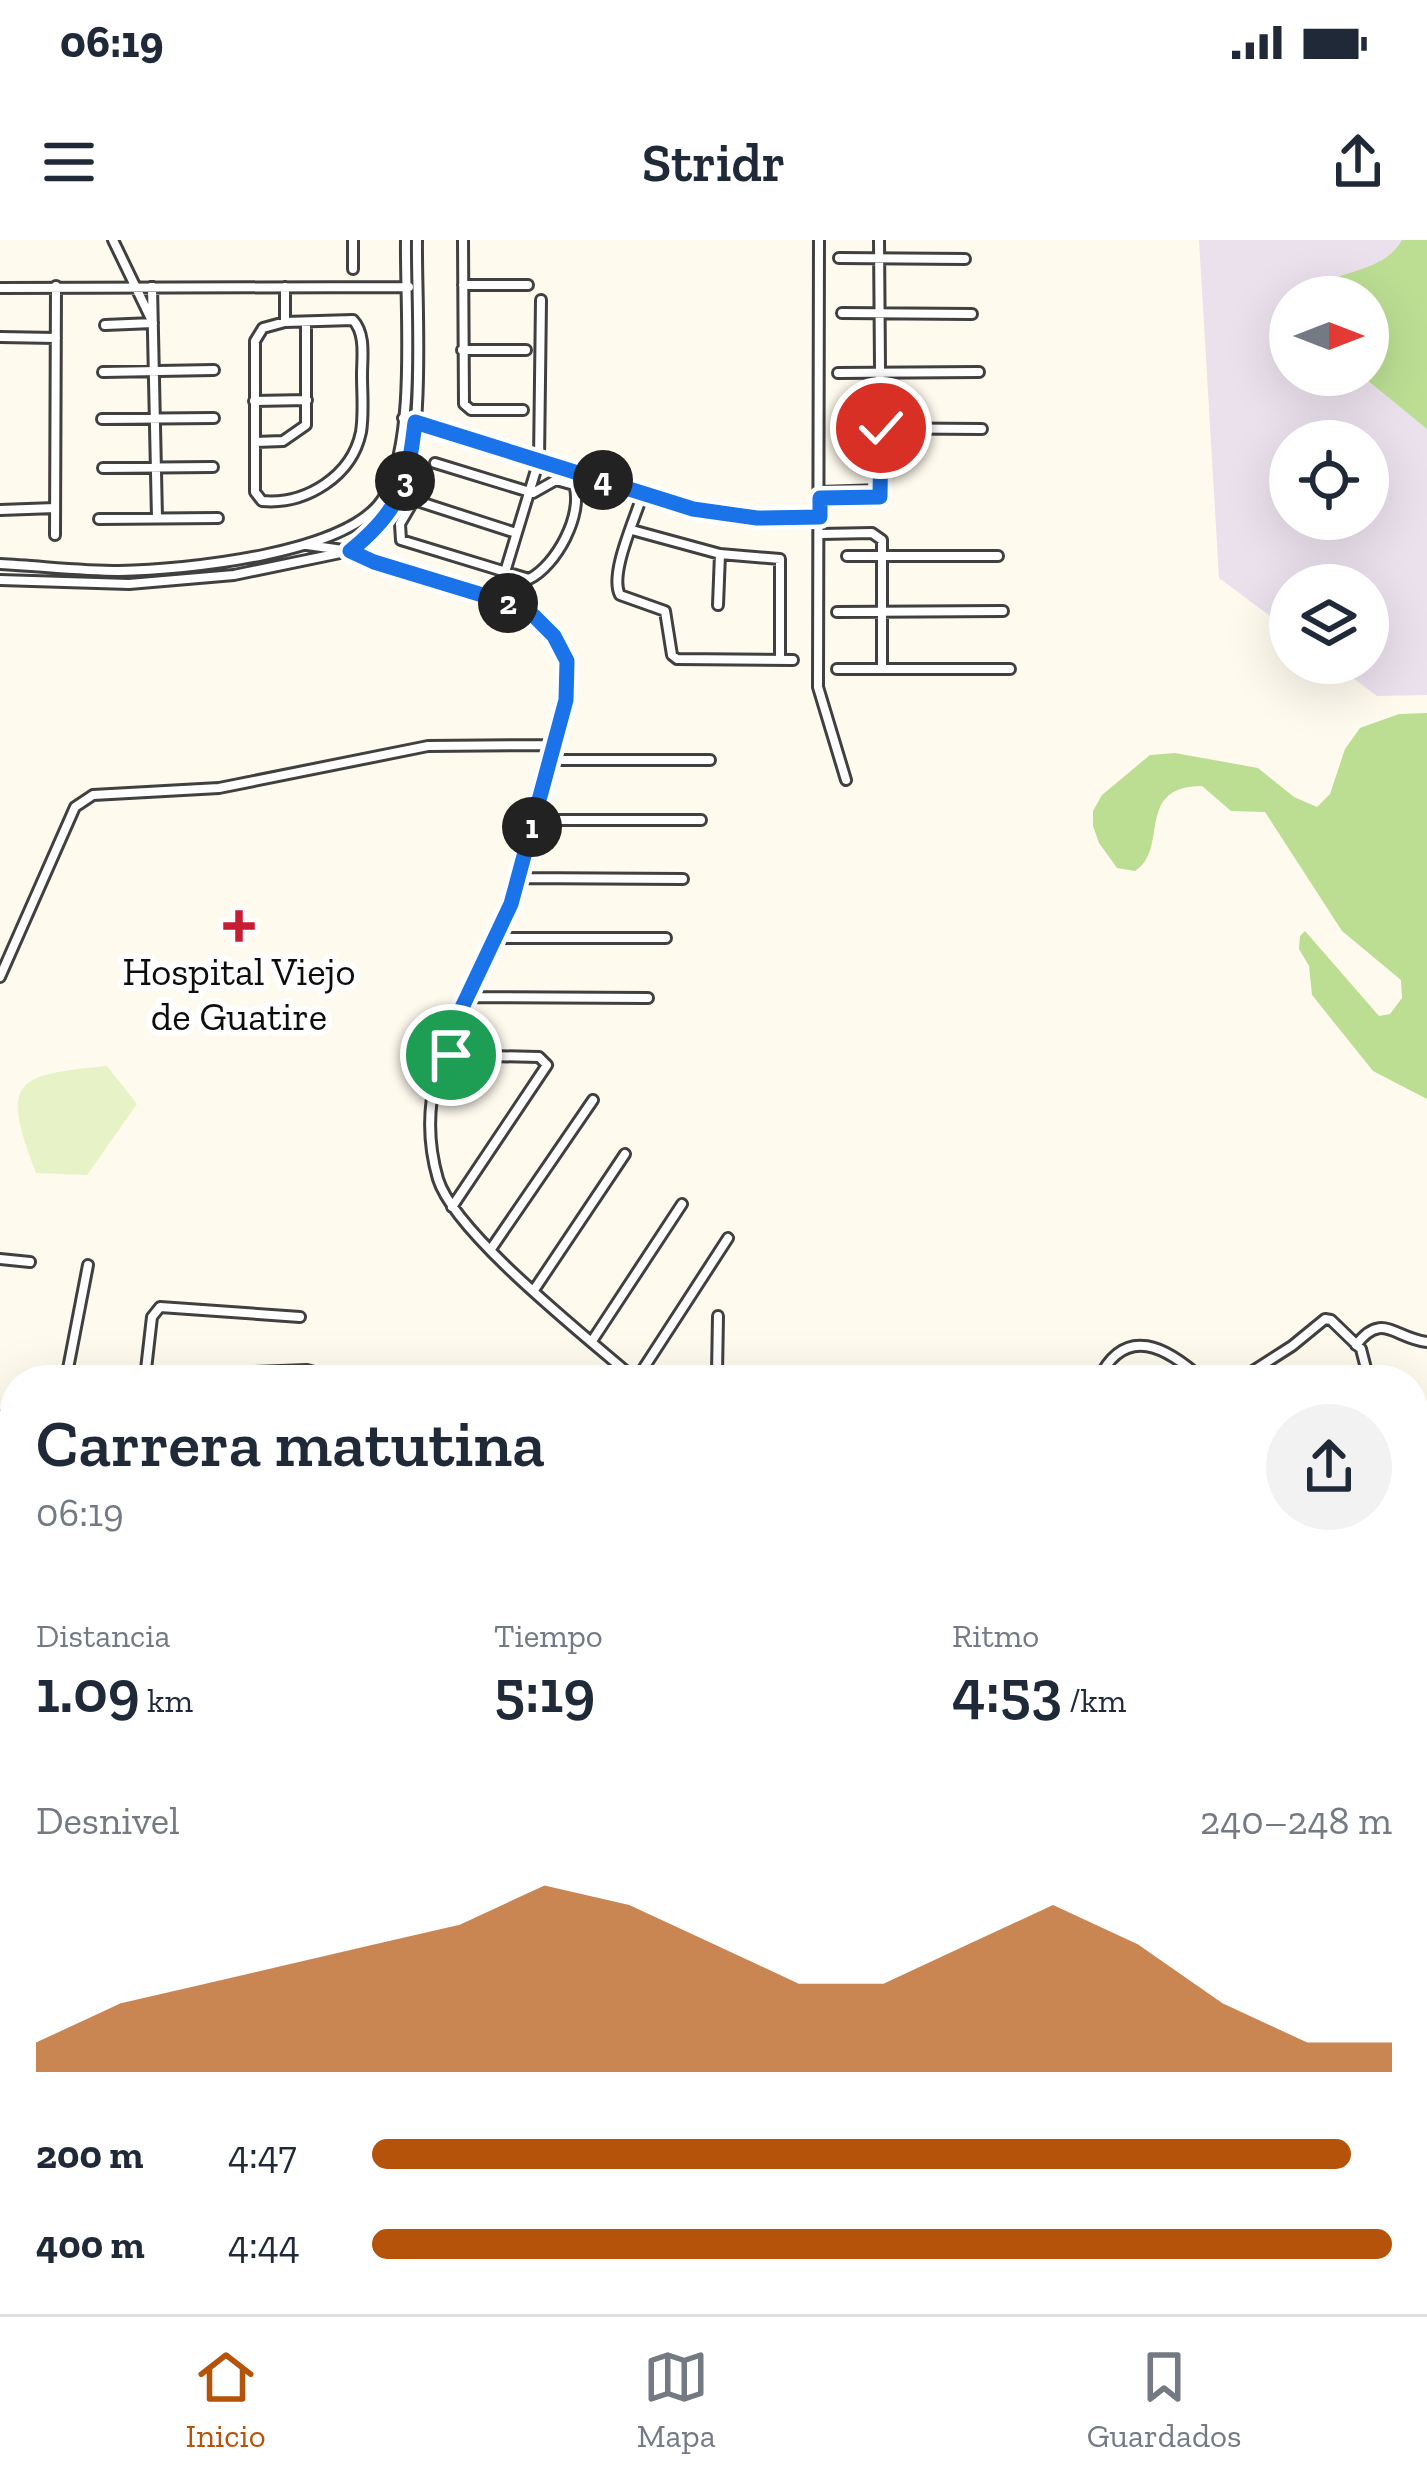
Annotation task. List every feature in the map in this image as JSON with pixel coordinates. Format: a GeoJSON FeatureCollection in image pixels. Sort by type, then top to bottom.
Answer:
{"type":"FeatureCollection","features":[{"type":"Feature","properties":{"kind":"street"},"geometry":{"type":"LineString","coordinates":[[113,240],[153,323]]}},
{"type":"Feature","properties":{"kind":"street"},"geometry":{"type":"LineString","coordinates":[[352,240],[353,269]]}},
{"type":"Feature","properties":{"kind":"street"},"geometry":{"type":"LineString","coordinates":[[0,580],[129,584],[234,575],[350,551],[396,503],[409,472],[415,422],[406,240]]}},
{"type":"Feature","properties":{"kind":"street"},"geometry":{"type":"LineString","coordinates":[[350,551],[353,533],[383,499],[398,463],[417,240]]}},
{"type":"Feature","properties":{"kind":"street"},"geometry":{"type":"LineString","coordinates":[[463,240],[462,395],[471,410],[524,410]]}},
{"type":"Feature","properties":{"kind":"street"},"geometry":{"type":"LineString","coordinates":[[819,240],[818,687],[846,780]]}},
{"type":"Feature","properties":{"kind":"street"},"geometry":{"type":"LineString","coordinates":[[820,495],[881,490],[879,240]]}},
{"type":"Feature","properties":{"kind":"street"},"geometry":{"type":"LineString","coordinates":[[839,258],[965,259]]}},
{"type":"Feature","properties":{"kind":"street"},"geometry":{"type":"LineString","coordinates":[[463,285],[528,285]]}},
{"type":"Feature","properties":{"kind":"street"},"geometry":{"type":"LineString","coordinates":[[55,535],[56,286]]}},
{"type":"Feature","properties":{"kind":"street"},"geometry":{"type":"LineString","coordinates":[[152,287],[157,518]]}},
{"type":"Feature","properties":{"kind":"street"},"geometry":{"type":"LineString","coordinates":[[285,287],[285,322]]}},
{"type":"Feature","properties":{"kind":"street"},"geometry":{"type":"LineString","coordinates":[[0,288],[411,288]]}},
{"type":"Feature","properties":{"kind":"street"},"geometry":{"type":"LineString","coordinates":[[505,572],[539,460],[541,300]]}},
{"type":"Feature","properties":{"kind":"street"},"geometry":{"type":"LineString","coordinates":[[842,314],[972,314]]}},
{"type":"Feature","properties":{"kind":"street"},"geometry":{"type":"LineString","coordinates":[[353,320],[359,327],[362,429],[341,473],[312,491],[280,502],[262,501],[255,492],[255,341],[263,328],[306,322],[353,320]]}},
{"type":"Feature","properties":{"kind":"street"},"geometry":{"type":"LineString","coordinates":[[255,442],[284,441],[306,425],[306,322]]}},
{"type":"Feature","properties":{"kind":"street"},"geometry":{"type":"LineString","coordinates":[[105,325],[153,323]]}},
{"type":"Feature","properties":{"kind":"street"},"geometry":{"type":"LineString","coordinates":[[0,337],[56,338]]}},
{"type":"Feature","properties":{"kind":"street"},"geometry":{"type":"LineString","coordinates":[[462,350],[526,350]]}},
{"type":"Feature","properties":{"kind":"street"},"geometry":{"type":"LineString","coordinates":[[103,371],[214,370]]}},
{"type":"Feature","properties":{"kind":"street"},"geometry":{"type":"LineString","coordinates":[[838,373],[979,372]]}},
{"type":"Feature","properties":{"kind":"street"},"geometry":{"type":"LineString","coordinates":[[254,401],[307,400]]}},
{"type":"Feature","properties":{"kind":"street"},"geometry":{"type":"LineString","coordinates":[[102,419],[214,418]]}},
{"type":"Feature","properties":{"kind":"street"},"geometry":{"type":"LineString","coordinates":[[403,418],[693,509],[730,516],[820,517]]}},
{"type":"Feature","properties":{"kind":"street"},"geometry":{"type":"LineString","coordinates":[[840,428],[982,429]]}},
{"type":"Feature","properties":{"kind":"street"},"geometry":{"type":"LineString","coordinates":[[435,463],[538,493],[556,480],[574,485],[577,497],[564,542],[537,575],[529,578],[401,540],[400,524],[409,504],[419,500],[516,533]]}},
{"type":"Feature","properties":{"kind":"street"},"geometry":{"type":"LineString","coordinates":[[103,468],[213,467]]}},
{"type":"Feature","properties":{"kind":"street"},"geometry":{"type":"LineString","coordinates":[[643,493],[616,575],[616,590],[620,596],[665,611],[671,655],[677,659],[793,660]]}},
{"type":"Feature","properties":{"kind":"street"},"geometry":{"type":"LineString","coordinates":[[0,510],[55,508]]}},
{"type":"Feature","properties":{"kind":"street"},"geometry":{"type":"LineString","coordinates":[[99,520],[218,518]]}},
{"type":"Feature","properties":{"kind":"street"},"geometry":{"type":"LineString","coordinates":[[0,564],[120,571],[224,560],[307,545],[361,523]]}},
{"type":"Feature","properties":{"kind":"street"},"geometry":{"type":"LineString","coordinates":[[632,530],[720,554],[776,558],[783,563],[780,660]]}},
{"type":"Feature","properties":{"kind":"street"},"geometry":{"type":"LineString","coordinates":[[821,534],[879,535],[882,669]]}},
{"type":"Feature","properties":{"kind":"street"},"geometry":{"type":"LineString","coordinates":[[307,545],[350,551],[512,604],[534,616],[554,636],[567,661],[566,700],[518,878],[440,1054],[431,1087],[431,1132],[438,1180],[452,1207],[490,1249],[619,1365]]}},
{"type":"Feature","properties":{"kind":"street"},"geometry":{"type":"LineString","coordinates":[[718,605],[720,554]]}},
{"type":"Feature","properties":{"kind":"street"},"geometry":{"type":"LineString","coordinates":[[847,556],[998,556]]}},
{"type":"Feature","properties":{"kind":"street"},"geometry":{"type":"LineString","coordinates":[[838,612],[1003,611]]}},
{"type":"Feature","properties":{"kind":"street"},"geometry":{"type":"LineString","coordinates":[[837,669],[1010,669]]}},
{"type":"Feature","properties":{"kind":"street"},"geometry":{"type":"LineString","coordinates":[[0,977],[75,807],[93,795],[219,788],[428,746],[554,746]]}},
{"type":"Feature","properties":{"kind":"street"},"geometry":{"type":"LineString","coordinates":[[550,760],[710,760]]}},
{"type":"Feature","properties":{"kind":"street"},"geometry":{"type":"LineString","coordinates":[[534,820],[700,820]]}},
{"type":"Feature","properties":{"kind":"street"},"geometry":{"type":"LineString","coordinates":[[518,878],[683,879]]}},
{"type":"Feature","properties":{"kind":"street"},"geometry":{"type":"LineString","coordinates":[[495,938],[666,938]]}},
{"type":"Feature","properties":{"kind":"street"},"geometry":{"type":"LineString","coordinates":[[467,997],[648,998]]}},
{"type":"Feature","properties":{"kind":"street"},"geometry":{"type":"LineString","coordinates":[[440,1054],[539,1057],[547,1065],[452,1207]]}},
{"type":"Feature","properties":{"kind":"street"},"geometry":{"type":"LineString","coordinates":[[490,1249],[593,1100]]}},
{"type":"Feature","properties":{"kind":"street"},"geometry":{"type":"LineString","coordinates":[[534,1290],[626,1154]]}},
{"type":"Feature","properties":{"kind":"street"},"geometry":{"type":"LineString","coordinates":[[592,1341],[682,1204]]}},
{"type":"Feature","properties":{"kind":"street"},"geometry":{"type":"LineString","coordinates":[[646,1365],[728,1238]]}},
{"type":"Feature","properties":{"kind":"street"},"geometry":{"type":"LineString","coordinates":[[0,1258],[29,1262]]}},
{"type":"Feature","properties":{"kind":"street"},"geometry":{"type":"LineString","coordinates":[[69,1365],[88,1265]]}},
{"type":"Feature","properties":{"kind":"street"},"geometry":{"type":"LineString","coordinates":[[146,1365],[152,1317],[160,1307],[300,1317]]}},
{"type":"Feature","properties":{"kind":"street"},"geometry":{"type":"LineString","coordinates":[[717,1365],[718,1316]]}},
{"type":"Feature","properties":{"kind":"street"},"geometry":{"type":"LineString","coordinates":[[1262,1365],[1325,1319],[1356,1345],[1366,1365]]}},
{"type":"Feature","properties":{"kind":"street"},"geometry":{"type":"LineString","coordinates":[[1356,1345],[1379,1326],[1427,1342]]}},
{"type":"Feature","properties":{"kind":"street"},"geometry":{"type":"LineString","coordinates":[[1106,1365],[1123,1348],[1143,1344],[1187,1365]]}},
{"type":"Feature","properties":{"kind":"shaded area"},"geometry":{"type":"Polygon","coordinates":[[[1199,240],[1427,240],[1427,695],[1377,696],[1361,684],[1389,684],[1389,564],[1269,564],[1269,615],[1219,578],[1199,240]]]}},
{"type":"Feature","properties":{"kind":"green space"},"geometry":{"type":"Polygon","coordinates":[[[1402,240],[1427,240],[1427,429],[1387,396],[1389,276],[1342,276],[1393,252],[1402,240]]]}},
{"type":"Feature","properties":{"kind":"green space"},"geometry":{"type":"Polygon","coordinates":[[[1427,713],[1427,1099],[1373,1071],[1312,995],[1309,966],[1299,949],[1305,931],[1379,1016],[1390,1014],[1402,998],[1401,980],[1342,931],[1265,812],[1231,811],[1202,786],[1181,789],[1160,807],[1151,848],[1135,871],[1117,868],[1099,843],[1093,811],[1102,795],[1150,755],[1175,753],[1258,768],[1294,797],[1317,807],[1330,794],[1345,749],[1360,728],[1399,714],[1427,713]]]}},
{"type":"Feature","properties":{"kind":"green space"},"geometry":{"type":"Polygon","coordinates":[[[107,1066],[137,1104],[87,1175],[36,1173],[19,1118],[23,1088],[52,1073],[107,1066]]]}},
{"type":"Feature","properties":{"kind":"place","name":"Hospital Viejo de Guatire"},"geometry":{"type":"Point","coordinates":[239,926]}},
{"type":"Feature","properties":{"kind":"route"},"geometry":{"type":"LineString","coordinates":[[451,1055],[440,1054],[511,904],[566,700],[567,661],[554,636],[534,616],[512,604],[350,551],[396,503],[409,472],[415,422],[693,509],[757,518],[820,517],[820,498],[880,497],[881,428]]}}]}
